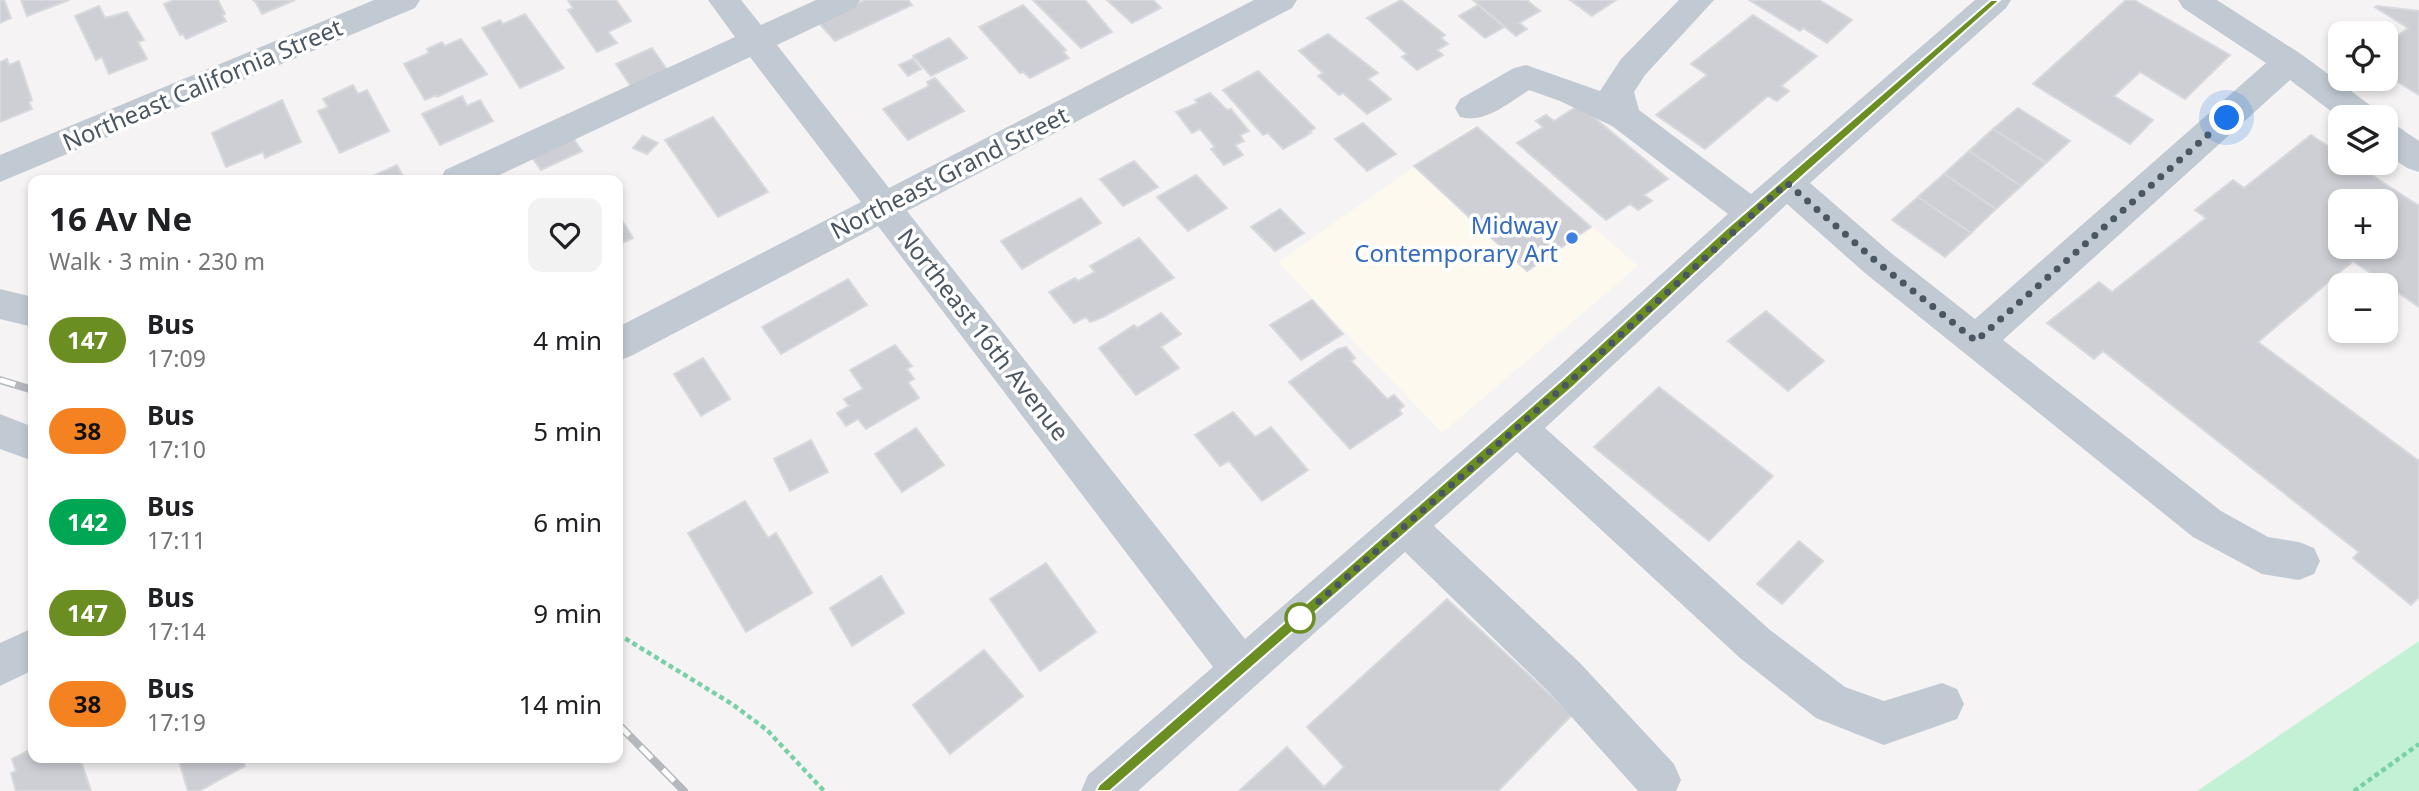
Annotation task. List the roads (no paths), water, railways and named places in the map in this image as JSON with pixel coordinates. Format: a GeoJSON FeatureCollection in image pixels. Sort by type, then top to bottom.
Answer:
{"type":"FeatureCollection","features":[{"type":"Feature","properties":{"kind":"street","name":"Northeast California Street"},"geometry":{"type":"LineString","coordinates":[[0,169],[404,0]]}},
{"type":"Feature","properties":{"kind":"street","name":"Northeast 16th Avenue"},"geometry":{"type":"LineString","coordinates":[[724,0],[1242,670]]}},
{"type":"Feature","properties":{"kind":"street"},"geometry":{"type":"LineString","coordinates":[[468,175],[844,0]]}},
{"type":"Feature","properties":{"kind":"street","name":"Northeast Grand Street"},"geometry":{"type":"LineString","coordinates":[[623,342],[1281,0]]}},
{"type":"Feature","properties":{"kind":"street"},"geometry":{"type":"LineString","coordinates":[[1624,117],[1617,91],[1633,67],[1698,0]]}},
{"type":"Feature","properties":{"kind":"street"},"geometry":{"type":"LineString","coordinates":[[1104,791],[1518,427],[1752,213],[1995,0]]}},
{"type":"Feature","properties":{"kind":"street"},"geometry":{"type":"LineString","coordinates":[[2194,0],[2289,62],[2346,105]]}},
{"type":"Feature","properties":{"kind":"street"},"geometry":{"type":"LineString","coordinates":[[1976,341],[2289,62]]}},
{"type":"Feature","properties":{"kind":"street"},"geometry":{"type":"LineString","coordinates":[[1472,108],[1527,77],[1572,92],[1624,117],[1752,213]]}},
{"type":"Feature","properties":{"kind":"street"},"geometry":{"type":"LineString","coordinates":[[2398,144],[2419,159]]}},
{"type":"Feature","properties":{"kind":"street"},"geometry":{"type":"LineString","coordinates":[[1787,183],[1878,263],[2207,524],[2262,555],[2299,561]]}},
{"type":"Feature","properties":{"kind":"street"},"geometry":{"type":"LineString","coordinates":[[0,304],[28,311]]}},
{"type":"Feature","properties":{"kind":"street"},"geometry":{"type":"LineString","coordinates":[[1518,427],[1562,471],[1755,644],[1831,703],[1884,723],[1942,705]]}},
{"type":"Feature","properties":{"kind":"street"},"geometry":{"type":"LineString","coordinates":[[0,431],[28,442]]}},
{"type":"Feature","properties":{"kind":"street"},"geometry":{"type":"LineString","coordinates":[[1405,525],[1565,678],[1658,780]]}},
{"type":"Feature","properties":{"kind":"street"},"geometry":{"type":"LineString","coordinates":[[0,666],[28,651]]}},
{"type":"Feature","properties":{"kind":"railway"},"geometry":{"type":"LineString","coordinates":[[0,380],[28,388]]}},
{"type":"Feature","properties":{"kind":"railway"},"geometry":{"type":"LineString","coordinates":[[623,729],[684,791]]}},
{"type":"Feature","properties":{"kind":"place","name":"Midway Contemporary Art"},"geometry":{"type":"Point","coordinates":[1572,238]}}]}
